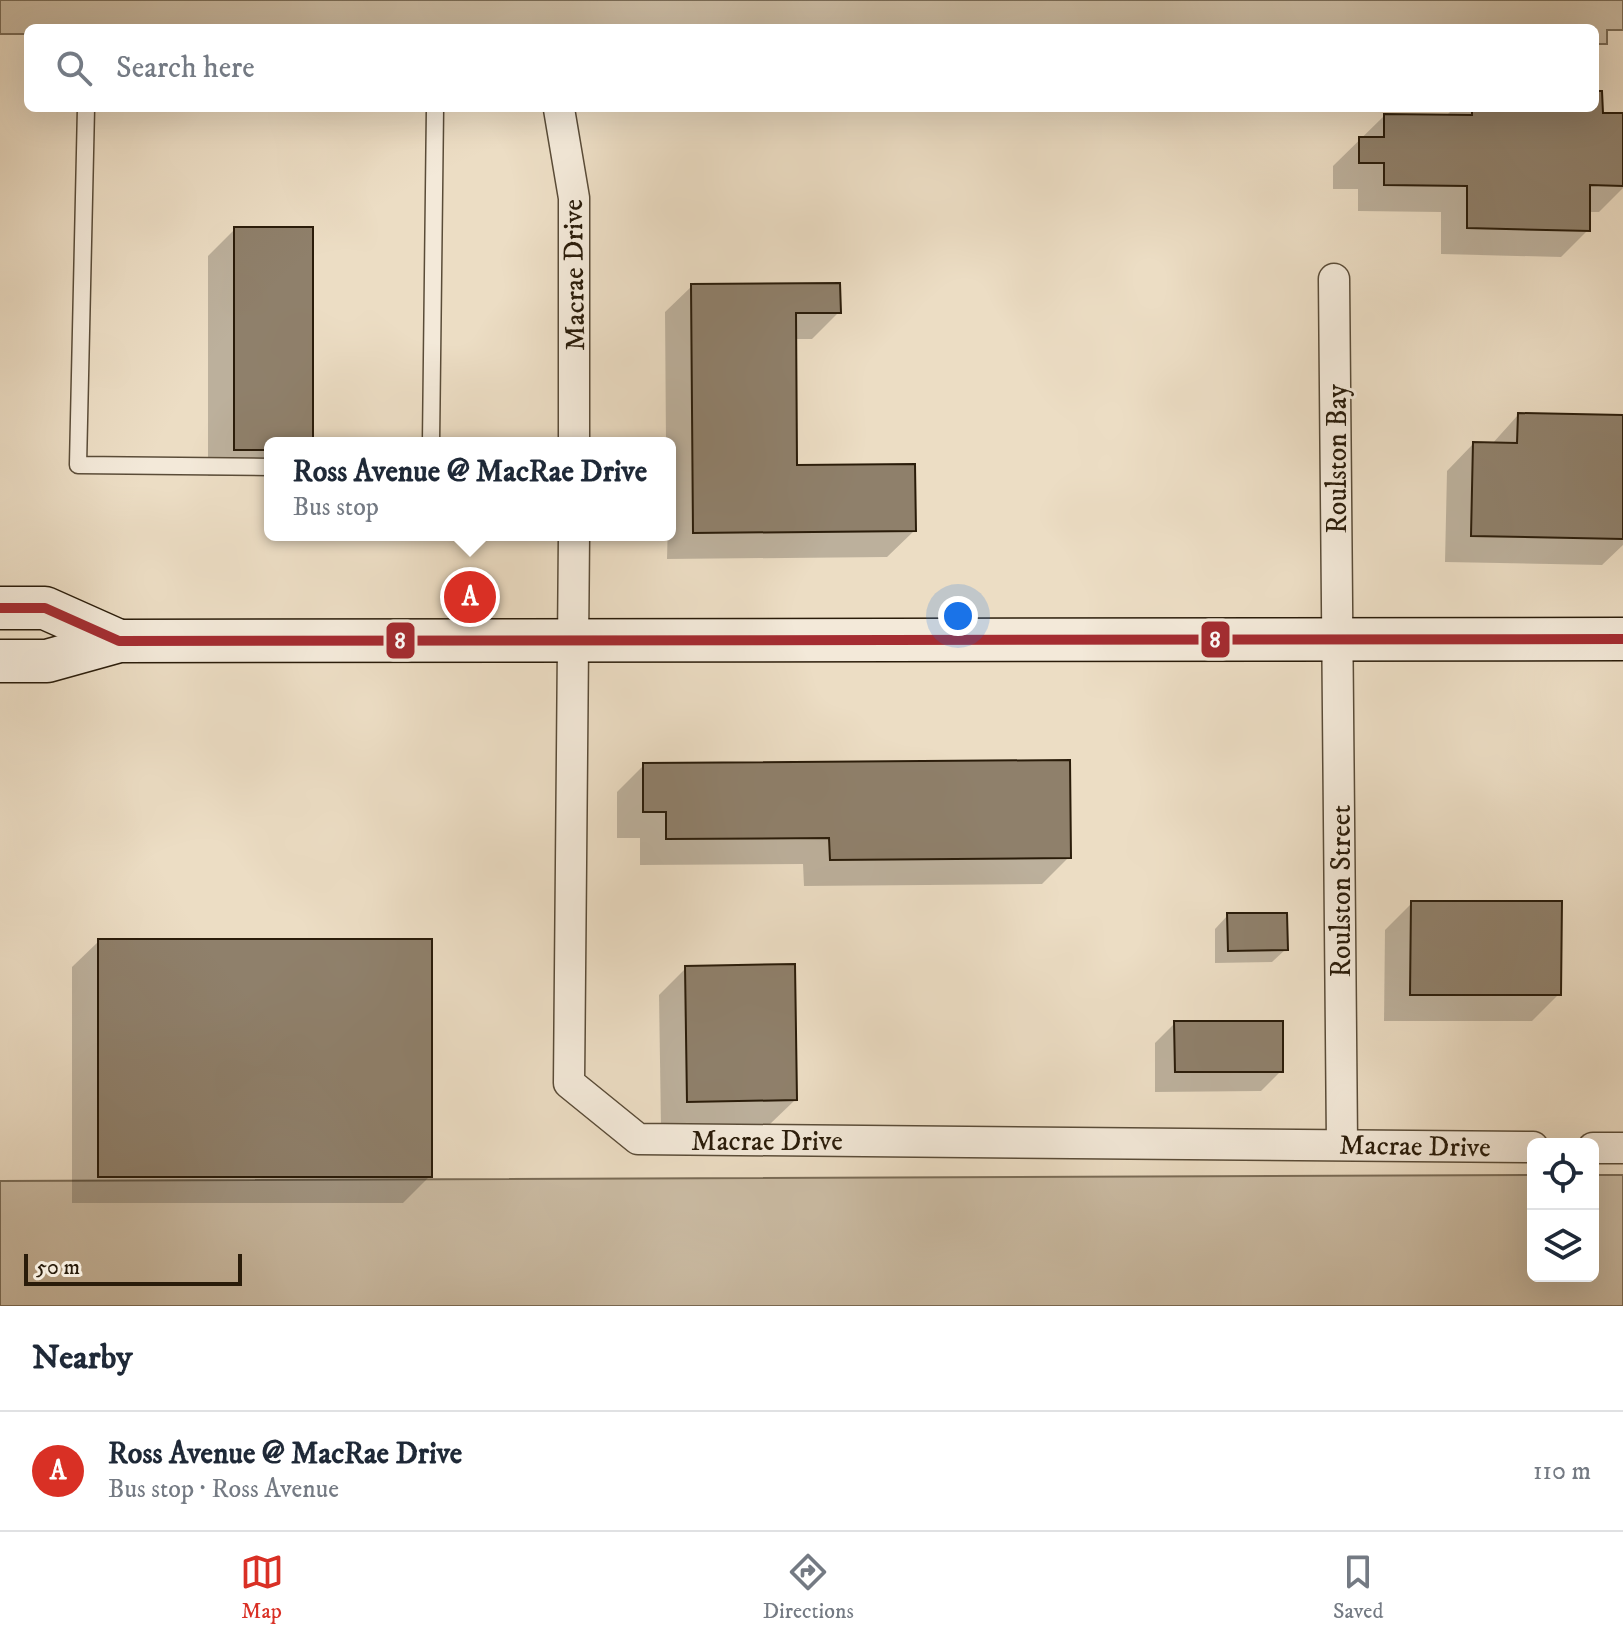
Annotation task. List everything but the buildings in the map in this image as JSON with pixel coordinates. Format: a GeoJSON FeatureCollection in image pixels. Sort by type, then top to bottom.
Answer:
{"type":"FeatureCollection","features":[{"type":"Feature","properties":{"kind":"main road"},"geometry":{"type":"LineString","coordinates":[[0,608],[45,608],[119,641]]}},
{"type":"Feature","properties":{"kind":"main road"},"geometry":{"type":"LineString","coordinates":[[0,661],[47,661],[119,641],[1623,639]]}},
{"type":"Feature","properties":{"kind":"street","name":"Macrae Drive"},"geometry":{"type":"LineString","coordinates":[[560,112],[574,198],[574,437]]}},
{"type":"Feature","properties":{"kind":"street","name":"Roulston Bay"},"geometry":{"type":"LineString","coordinates":[[1334,279],[1338,639]]}},
{"type":"Feature","properties":{"kind":"street","name":"Macrae Drive"},"geometry":{"type":"LineString","coordinates":[[574,541],[569,1083],[638,1139],[1527,1147]]}},
{"type":"Feature","properties":{"kind":"street","name":"Roulston Street"},"geometry":{"type":"LineString","coordinates":[[1338,639],[1342,1143]]}},
{"type":"Feature","properties":{"kind":"street"},"geometry":{"type":"LineString","coordinates":[[1599,1148],[1623,1148]]}},
{"type":"Feature","properties":{"kind":"lane"},"geometry":{"type":"LineString","coordinates":[[86,112],[78,465],[264,467]]}},
{"type":"Feature","properties":{"kind":"lane"},"geometry":{"type":"LineString","coordinates":[[431,437],[435,112]]}},
{"type":"Feature","properties":{"kind":"shaded area"},"geometry":{"type":"Polygon","coordinates":[[[0,0],[1623,0],[1623,30],[1607,30],[1607,44],[1599,44],[1599,24],[24,24],[24,34],[0,34],[0,0]]]}},
{"type":"Feature","properties":{"kind":"shaded area"},"geometry":{"type":"Polygon","coordinates":[[[1527,1175],[1527,1282],[1599,1282],[1599,1175],[1623,1175],[1623,1306],[0,1306],[0,1181],[1527,1175]]]}},
{"type":"Feature","properties":{"kind":"transit line","name":"8"},"geometry":{"type":"LineString","coordinates":[[0,608],[45,608],[119,641],[1623,639]]}},
{"type":"Feature","properties":{"kind":"place","name":"Ross Avenue @ MacRae Drive"},"geometry":{"type":"Point","coordinates":[470,597]}}]}
